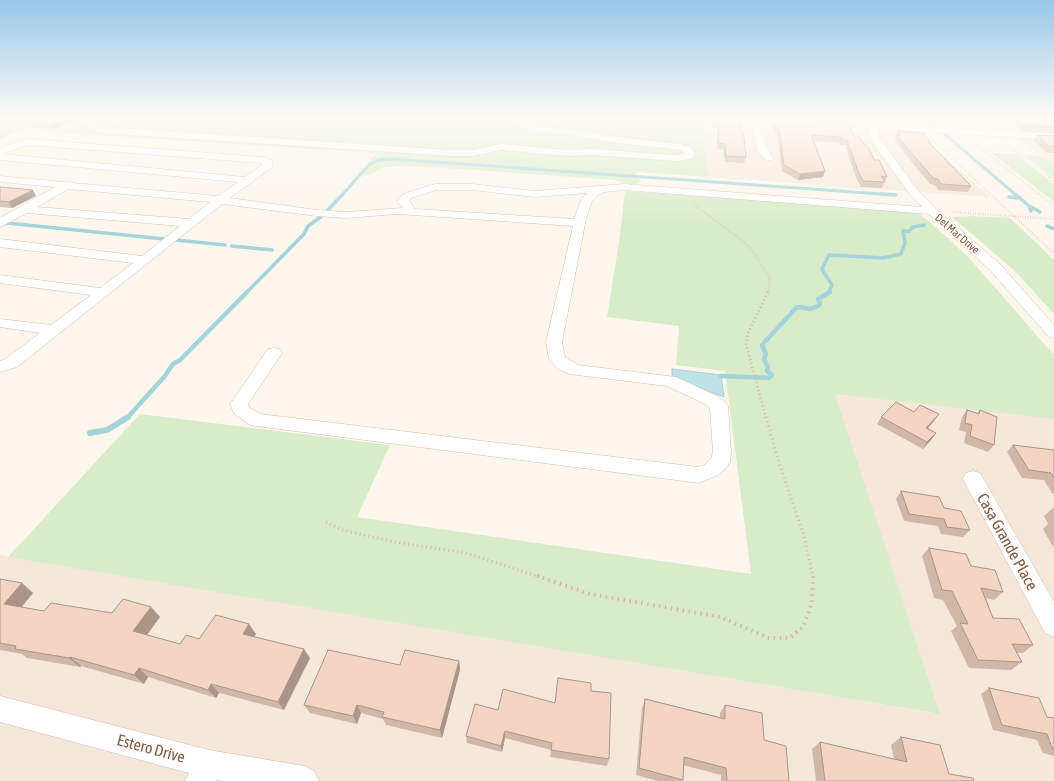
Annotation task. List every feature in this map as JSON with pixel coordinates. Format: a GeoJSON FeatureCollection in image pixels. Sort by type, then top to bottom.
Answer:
{"type":"FeatureCollection","features":[{"type":"Feature","properties":{"kind":"street"},"geometry":{"type":"LineString","coordinates":[[0,223],[102,167],[121,154]]}},
{"type":"Feature","properties":{"kind":"street"},"geometry":{"type":"LineString","coordinates":[[4,367],[145,260],[220,200],[268,165],[268,162],[262,160],[178,154]]}},
{"type":"Feature","properties":{"kind":"street"},"geometry":{"type":"LineString","coordinates":[[626,154],[676,158],[688,157],[689,154]]}},
{"type":"Feature","properties":{"kind":"street"},"geometry":{"type":"LineString","coordinates":[[766,154],[769,158]]}},
{"type":"Feature","properties":{"kind":"street","name":"Del Mar Drive"},"geometry":{"type":"LineString","coordinates":[[886,154],[913,191],[932,211],[995,267],[1054,334]]}},
{"type":"Feature","properties":{"kind":"street"},"geometry":{"type":"LineString","coordinates":[[0,157],[247,180]]}},
{"type":"Feature","properties":{"kind":"street"},"geometry":{"type":"LineString","coordinates":[[0,179],[220,200],[317,213],[346,215],[398,211],[579,223]]}},
{"type":"Feature","properties":{"kind":"street"},"geometry":{"type":"LineString","coordinates":[[412,212],[404,201],[407,196],[435,187],[472,188],[535,194],[624,187],[932,211]]}},
{"type":"Feature","properties":{"kind":"street"},"geometry":{"type":"LineString","coordinates":[[274,353],[239,404],[242,411],[256,420],[699,475],[711,470],[720,462],[722,452],[718,406],[711,400],[670,381],[575,370],[564,365],[557,359],[554,342],[579,223],[587,200],[594,193],[602,189]]}},
{"type":"Feature","properties":{"kind":"street"},"geometry":{"type":"LineString","coordinates":[[24,209],[190,223]]}},
{"type":"Feature","properties":{"kind":"street"},"geometry":{"type":"LineString","coordinates":[[0,243],[145,260]]}},
{"type":"Feature","properties":{"kind":"street"},"geometry":{"type":"LineString","coordinates":[[0,279],[102,292]]}},
{"type":"Feature","properties":{"kind":"street"},"geometry":{"type":"LineString","coordinates":[[0,323],[54,330]]}},
{"type":"Feature","properties":{"kind":"street","name":"Casa Grande Place"},"geometry":{"type":"LineString","coordinates":[[973,479],[1054,625]]}},
{"type":"Feature","properties":{"kind":"street","name":"Estero Drive"},"geometry":{"type":"LineString","coordinates":[[0,709],[205,772],[304,781]]}},
{"type":"Feature","properties":{"kind":"path"},"geometry":{"type":"LineString","coordinates":[[950,154],[1013,216],[1054,253]]}},
{"type":"Feature","properties":{"kind":"path"},"geometry":{"type":"LineString","coordinates":[[985,154],[1054,206]]}},
{"type":"Feature","properties":{"kind":"path"},"geometry":{"type":"LineString","coordinates":[[1019,154],[1054,181]]}},
{"type":"Feature","properties":{"kind":"path"},"geometry":{"type":"LineString","coordinates":[[326,522],[342,530],[395,542],[466,553],[590,594],[720,616],[769,638],[789,638],[803,627],[812,603],[813,578],[804,536],[779,463],[746,344],[748,333],[768,293],[770,283],[768,275],[752,250],[743,241],[697,207],[693,200],[695,192]]}},
{"type":"Feature","properties":{"kind":"path"},"geometry":{"type":"LineString","coordinates":[[967,214],[1054,219]]}},
{"type":"Feature","properties":{"kind":"shaded area"},"geometry":{"type":"Polygon","coordinates":[[[396,154],[942,154],[990,197],[396,154]]]}},
{"type":"Feature","properties":{"kind":"shaded area"},"geometry":{"type":"Polygon","coordinates":[[[1040,154],[1054,154],[1054,164],[1040,154]]]}},
{"type":"Feature","properties":{"kind":"shaded area"},"geometry":{"type":"Polygon","coordinates":[[[834,393],[1054,419],[1054,781],[0,781],[0,555],[939,714],[834,393]]]}},
{"type":"Feature","properties":{"kind":"green space"},"geometry":{"type":"Polygon","coordinates":[[[375,154],[706,154],[709,177],[636,172],[636,176],[641,180],[638,184],[633,185],[615,180],[430,167],[384,167],[370,175],[358,174],[375,154]]]}},
{"type":"Feature","properties":{"kind":"green space"},"geometry":{"type":"Polygon","coordinates":[[[994,154],[1017,154],[1054,184],[1054,202],[994,154]]]}},
{"type":"Feature","properties":{"kind":"green space"},"geometry":{"type":"Polygon","coordinates":[[[1023,155],[1042,156],[1054,164],[1054,179],[1023,155]]]}},
{"type":"Feature","properties":{"kind":"green space"},"geometry":{"type":"Polygon","coordinates":[[[625,191],[917,212],[971,260],[1054,355],[1054,419],[835,394],[940,714],[8,557],[140,414],[390,445],[357,517],[751,574],[725,371],[676,365],[679,326],[607,317],[619,242],[625,191]]]}},
{"type":"Feature","properties":{"kind":"green space"},"geometry":{"type":"Polygon","coordinates":[[[970,216],[1010,218],[1054,260],[1054,314],[1016,272],[952,217],[970,216]]]}},
{"type":"Feature","properties":{"kind":"water"},"geometry":{"type":"Polygon","coordinates":[[[672,369],[721,375],[724,397],[672,377],[672,369]]]}},
{"type":"Feature","properties":{"kind":"building"},"geometry":{"type":"Polygon","coordinates":[[[726,154],[746,154],[746,157],[726,156],[726,154]]]}},
{"type":"Feature","properties":{"kind":"building"},"geometry":{"type":"Polygon","coordinates":[[[783,154],[819,154],[825,171],[800,174],[784,165],[783,154]]]}},
{"type":"Feature","properties":{"kind":"building"},"geometry":{"type":"Polygon","coordinates":[[[852,154],[871,154],[874,160],[879,160],[887,177],[881,176],[885,182],[863,181],[852,154]]]}},
{"type":"Feature","properties":{"kind":"building"},"geometry":{"type":"Polygon","coordinates":[[[913,154],[940,154],[971,186],[941,184],[938,179],[933,178],[913,154]]]}},
{"type":"Feature","properties":{"kind":"building"},"geometry":{"type":"Polygon","coordinates":[[[0,187],[33,190],[9,202],[0,201],[0,187]]]}},
{"type":"Feature","properties":{"kind":"building"},"geometry":{"type":"Polygon","coordinates":[[[896,402],[914,412],[920,405],[939,414],[926,428],[936,433],[927,442],[881,417],[896,402]]]}},
{"type":"Feature","properties":{"kind":"building"},"geometry":{"type":"Polygon","coordinates":[[[967,410],[979,414],[980,410],[997,417],[994,445],[970,436],[972,425],[965,423],[967,410]]]}},
{"type":"Feature","properties":{"kind":"building"},"geometry":{"type":"Polygon","coordinates":[[[1013,445],[1054,450],[1054,478],[1051,473],[1029,470],[1013,445]]]}},
{"type":"Feature","properties":{"kind":"building"},"geometry":{"type":"Polygon","coordinates":[[[901,491],[939,497],[944,508],[961,511],[970,530],[947,527],[944,519],[909,514],[901,491]]]}},
{"type":"Feature","properties":{"kind":"building"},"geometry":{"type":"Polygon","coordinates":[[[929,548],[966,554],[971,566],[995,570],[1003,592],[981,588],[993,618],[1019,619],[1033,645],[1012,644],[1022,662],[978,660],[960,623],[968,624],[952,591],[942,590],[929,548]]]}},
{"type":"Feature","properties":{"kind":"building"},"geometry":{"type":"Polygon","coordinates":[[[0,579],[22,583],[4,604],[44,611],[51,603],[112,613],[123,599],[151,607],[133,631],[180,644],[186,635],[199,639],[216,615],[249,624],[243,634],[304,649],[278,702],[211,684],[208,690],[139,668],[134,675],[70,657],[15,649],[16,646],[0,643],[0,579]]]}},
{"type":"Feature","properties":{"kind":"building"},"geometry":{"type":"Polygon","coordinates":[[[328,650],[400,665],[405,650],[459,661],[440,730],[382,717],[384,712],[357,705],[353,716],[304,705],[328,650]]]}},
{"type":"Feature","properties":{"kind":"building"},"geometry":{"type":"Polygon","coordinates":[[[558,678],[591,683],[591,691],[611,693],[609,759],[551,750],[552,743],[505,731],[501,746],[466,736],[475,704],[498,710],[503,689],[555,703],[558,678]]]}},
{"type":"Feature","properties":{"kind":"building"},"geometry":{"type":"Polygon","coordinates":[[[989,688],[1039,698],[1047,717],[1054,718],[1054,749],[1052,748],[1047,734],[1002,725],[989,688]]]}},
{"type":"Feature","properties":{"kind":"building"},"geometry":{"type":"Polygon","coordinates":[[[645,699],[725,719],[725,705],[762,713],[764,740],[786,746],[789,781],[727,781],[726,768],[684,757],[683,780],[639,768],[645,699]]]}},
{"type":"Feature","properties":{"kind":"building"},"geometry":{"type":"Polygon","coordinates":[[[901,737],[940,745],[949,774],[973,778],[974,781],[825,781],[820,742],[907,762],[901,737]]]}},
{"type":"Feature","properties":{"kind":"waterway"},"geometry":{"type":"LineString","coordinates":[[969,154],[1016,195]]}},
{"type":"Feature","properties":{"kind":"waterway"},"geometry":{"type":"LineString","coordinates":[[342,195],[370,164],[379,160],[393,159],[882,194]]}},
{"type":"Feature","properties":{"kind":"waterway"},"geometry":{"type":"LineString","coordinates":[[326,212],[343,194]]}},
{"type":"Feature","properties":{"kind":"waterway"},"geometry":{"type":"LineString","coordinates":[[882,194],[896,195]]}},
{"type":"Feature","properties":{"kind":"waterway"},"geometry":{"type":"LineString","coordinates":[[882,194],[895,195]]}},
{"type":"Feature","properties":{"kind":"waterway"},"geometry":{"type":"LineString","coordinates":[[1015,194],[1020,198]]}},
{"type":"Feature","properties":{"kind":"waterway"},"geometry":{"type":"LineString","coordinates":[[1009,197],[1020,198]]}},
{"type":"Feature","properties":{"kind":"waterway"},"geometry":{"type":"LineString","coordinates":[[1020,198],[1029,206]]}},
{"type":"Feature","properties":{"kind":"waterway"},"geometry":{"type":"LineString","coordinates":[[1029,206],[1040,212]]}},
{"type":"Feature","properties":{"kind":"waterway"},"geometry":{"type":"LineString","coordinates":[[1029,206],[1031,211]]}},
{"type":"Feature","properties":{"kind":"waterway"},"geometry":{"type":"LineString","coordinates":[[246,293],[304,234],[308,226],[322,216]]}},
{"type":"Feature","properties":{"kind":"waterway"},"geometry":{"type":"LineString","coordinates":[[7,223],[164,239]]}},
{"type":"Feature","properties":{"kind":"waterway"},"geometry":{"type":"LineString","coordinates":[[828,293],[832,285],[822,269],[829,255],[883,258],[901,254],[905,243],[903,231],[909,231],[913,227],[924,225]]}},
{"type":"Feature","properties":{"kind":"waterway"},"geometry":{"type":"LineString","coordinates":[[1047,226],[1054,229]]}},
{"type":"Feature","properties":{"kind":"waterway"},"geometry":{"type":"LineString","coordinates":[[176,240],[225,245]]}},
{"type":"Feature","properties":{"kind":"waterway"},"geometry":{"type":"LineString","coordinates":[[232,246],[272,250]]}},
{"type":"Feature","properties":{"kind":"waterway"},"geometry":{"type":"LineString","coordinates":[[128,417],[164,377],[173,364],[180,360],[247,292]]}},
{"type":"Feature","properties":{"kind":"waterway"},"geometry":{"type":"LineString","coordinates":[[721,376],[769,378],[772,375],[767,371],[768,367],[764,359],[766,354],[762,345],[796,308],[800,307],[810,309],[818,306],[820,303],[818,299],[830,292]]}},
{"type":"Feature","properties":{"kind":"waterway"},"geometry":{"type":"LineString","coordinates":[[90,433],[107,430],[128,417]]}}]}
